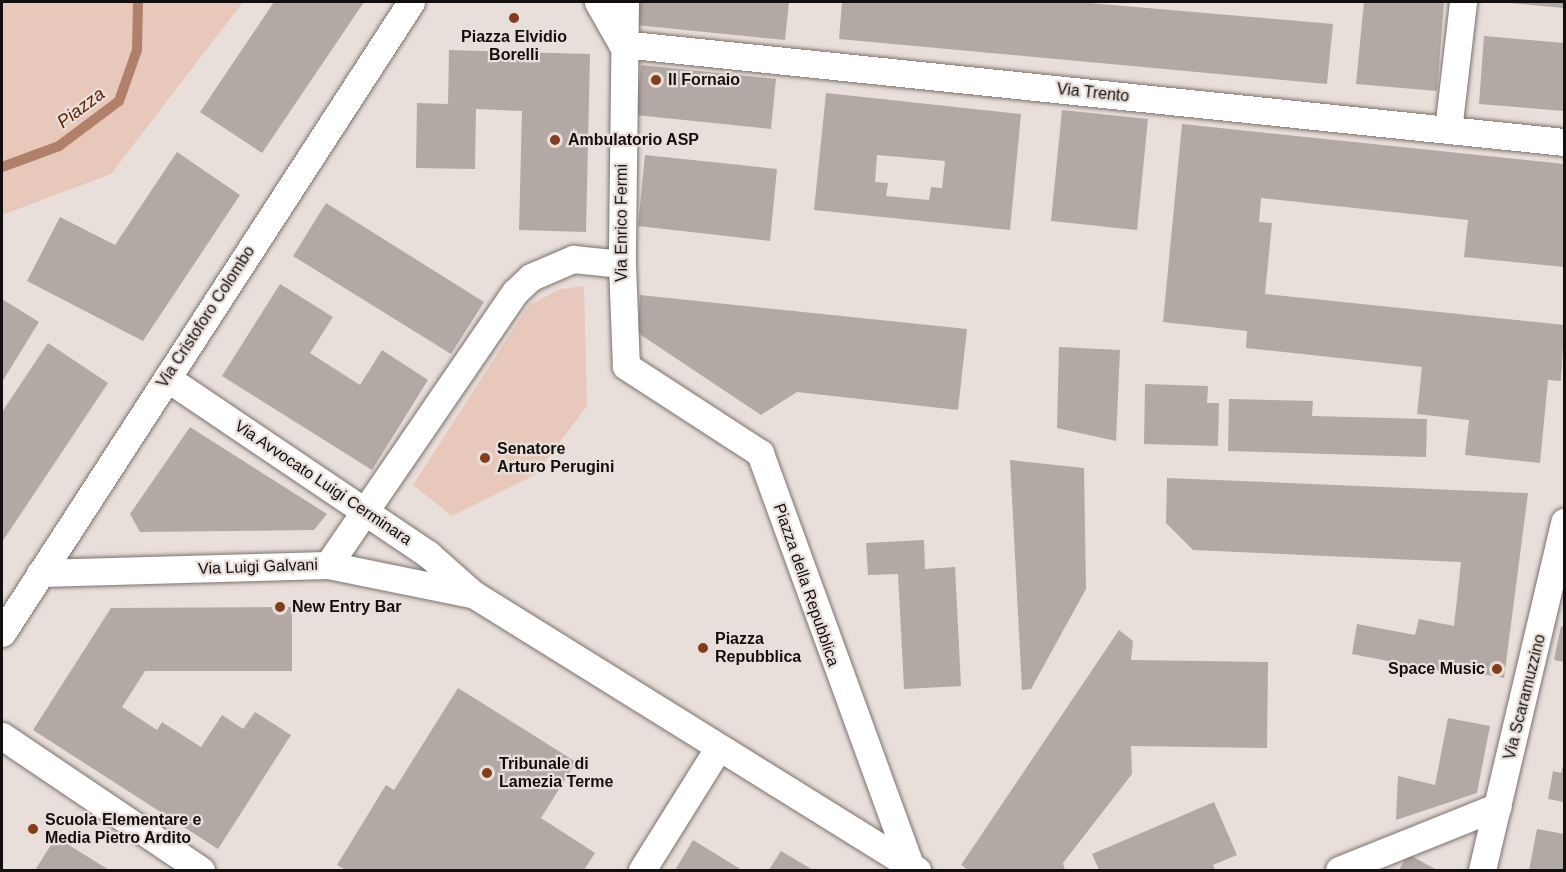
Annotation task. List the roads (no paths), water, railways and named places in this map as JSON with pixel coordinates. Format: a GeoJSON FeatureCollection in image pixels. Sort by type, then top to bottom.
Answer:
{"type":"FeatureCollection","features":[{"type":"Feature","properties":{"kind":"street","name":"Via Cristoforo Colombo"},"geometry":{"type":"LineString","coordinates":[[2,633],[411,2]]}},
{"type":"Feature","properties":{"kind":"street"},"geometry":{"type":"LineString","coordinates":[[598,2],[622,44]]}},
{"type":"Feature","properties":{"kind":"street"},"geometry":{"type":"LineString","coordinates":[[622,44],[625,2]]}},
{"type":"Feature","properties":{"kind":"street"},"geometry":{"type":"LineString","coordinates":[[1448,130],[1464,2]]}},
{"type":"Feature","properties":{"kind":"street","name":"Via Trento"},"geometry":{"type":"LineString","coordinates":[[622,44],[1564,142]]}},
{"type":"Feature","properties":{"kind":"street","name":"Via Enrico Fermi"},"geometry":{"type":"LineString","coordinates":[[622,44],[622,264],[626,366]]}},
{"type":"Feature","properties":{"kind":"street"},"geometry":{"type":"LineString","coordinates":[[328,565],[501,309],[531,277],[573,259],[622,264]]}},
{"type":"Feature","properties":{"kind":"street","name":"Piazza della Repubblica"},"geometry":{"type":"LineString","coordinates":[[626,366],[760,453],[914,868]]}},
{"type":"Feature","properties":{"kind":"street","name":"Via Avvocato Luigi Cerminara"},"geometry":{"type":"LineString","coordinates":[[167,378],[428,554],[473,594]]}},
{"type":"Feature","properties":{"kind":"street","name":"Via Scaramuzzino"},"geometry":{"type":"LineString","coordinates":[[1482,870],[1498,806],[1555,614],[1564,522]]}},
{"type":"Feature","properties":{"kind":"street","name":"Via Luigi Galvani"},"geometry":{"type":"LineString","coordinates":[[40,573],[328,565],[473,594]]}},
{"type":"Feature","properties":{"kind":"street","name":"Piazza della Repubblica"},"geometry":{"type":"LineString","coordinates":[[473,594],[717,750],[877,860],[914,868]]}},
{"type":"Feature","properties":{"kind":"street"},"geometry":{"type":"LineString","coordinates":[[2,736],[201,870]]}},
{"type":"Feature","properties":{"kind":"street"},"geometry":{"type":"LineString","coordinates":[[642,870],[717,750]]}},
{"type":"Feature","properties":{"kind":"street"},"geometry":{"type":"LineString","coordinates":[[1339,870],[1498,806]]}},
{"type":"Feature","properties":{"kind":"waterway","name":"Piazza"},"geometry":{"type":"LineString","coordinates":[[2,167],[59,146],[119,101],[137,50],[138,2]]}},
{"type":"Feature","properties":{"kind":"place","name":"Piazza Elvidio Borelli"},"geometry":{"type":"Point","coordinates":[514,18]}},
{"type":"Feature","properties":{"kind":"place","name":"Il Fornaio"},"geometry":{"type":"Point","coordinates":[656,80]}},
{"type":"Feature","properties":{"kind":"place","name":"Ambulatorio ASP"},"geometry":{"type":"Point","coordinates":[555,140]}},
{"type":"Feature","properties":{"kind":"place","name":"Senatore Arturo Perugini"},"geometry":{"type":"Point","coordinates":[485,458]}},
{"type":"Feature","properties":{"kind":"place","name":"New Entry Bar"},"geometry":{"type":"Point","coordinates":[280,607]}},
{"type":"Feature","properties":{"kind":"place","name":"Piazza Repubblica"},"geometry":{"type":"Point","coordinates":[703,648]}},
{"type":"Feature","properties":{"kind":"place","name":"Space Music"},"geometry":{"type":"Point","coordinates":[1497,669]}},
{"type":"Feature","properties":{"kind":"place","name":"Tribunale di Lamezia Terme"},"geometry":{"type":"Point","coordinates":[487,773]}},
{"type":"Feature","properties":{"kind":"place","name":"Scuola Elementare e Media Pietro Ardito"},"geometry":{"type":"Point","coordinates":[33,829]}}]}
